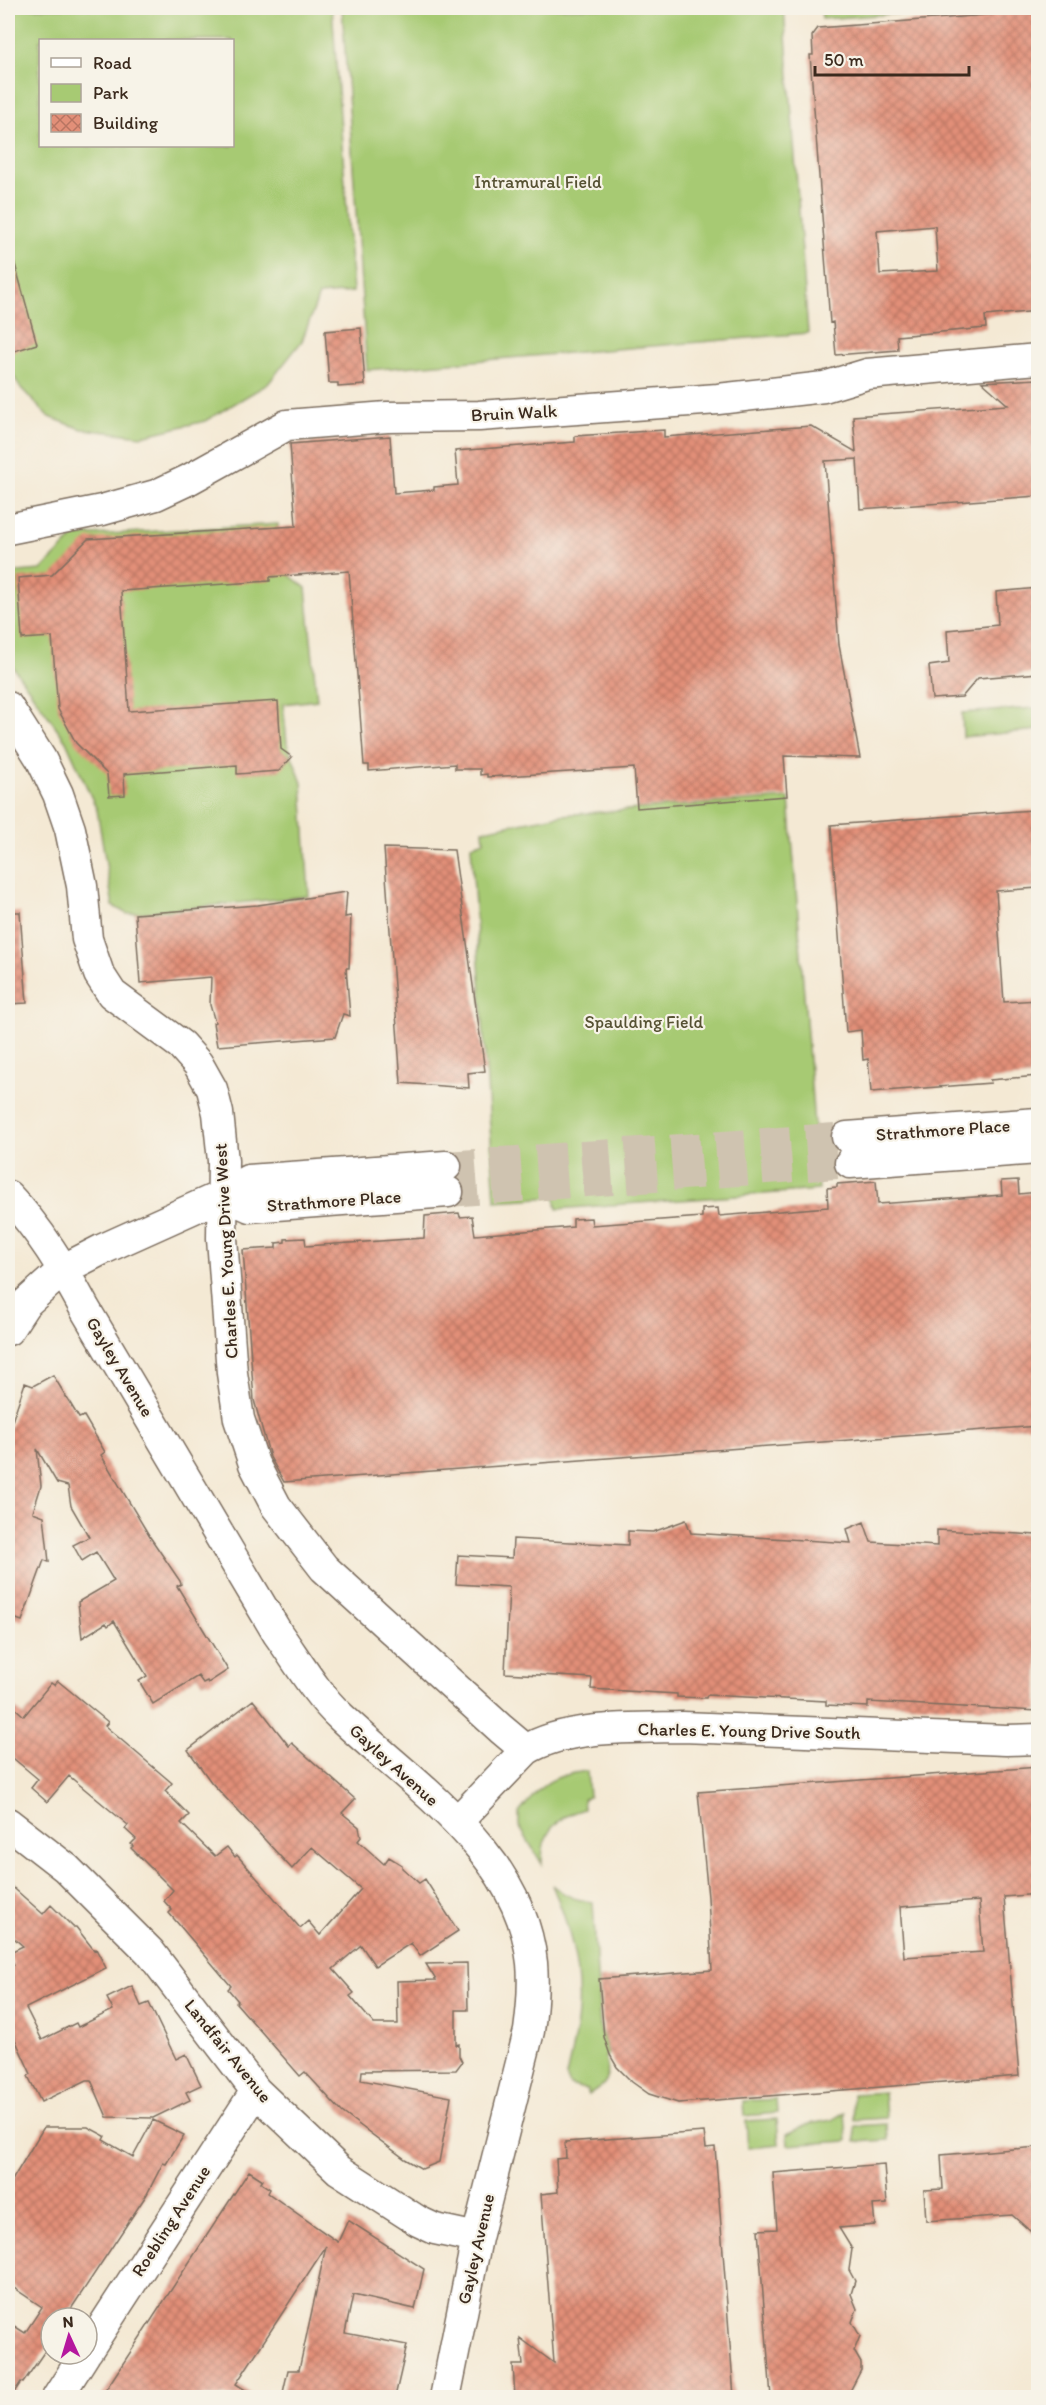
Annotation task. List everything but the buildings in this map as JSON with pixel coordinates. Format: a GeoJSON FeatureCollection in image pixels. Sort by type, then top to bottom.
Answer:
{"type":"FeatureCollection","features":[{"type":"Feature","properties":{"kind":"street","name":"Bruin Walk"},"geometry":{"type":"LineString","coordinates":[[8,529],[102,510],[156,495],[198,475],[287,424],[387,417],[479,416],[718,399],[824,387],[867,374],[1038,359]]}},
{"type":"Feature","properties":{"kind":"street","name":"Charles E. Young Drive West"},"geometry":{"type":"LineString","coordinates":[[8,707],[41,759],[58,794],[70,829],[82,886],[87,939],[99,974],[112,994],[181,1045],[198,1064],[212,1089],[218,1113],[223,1161],[222,1238],[232,1373],[239,1419],[254,1464],[276,1506],[324,1568],[526,1750]]}},
{"type":"Feature","properties":{"kind":"street","name":"Strathmore Place"},"geometry":{"type":"LineString","coordinates":[[1038,1123],[849,1150],[1038,1149]]}},
{"type":"Feature","properties":{"kind":"street","name":"Strathmore Place"},"geometry":{"type":"LineString","coordinates":[[223,1195],[250,1207],[447,1179]]}},
{"type":"Feature","properties":{"kind":"street"},"geometry":{"type":"LineString","coordinates":[[8,1330],[25,1304],[64,1269],[94,1253],[223,1195]]}},
{"type":"Feature","properties":{"kind":"street","name":"Gayley Avenue"},"geometry":{"type":"LineString","coordinates":[[8,1196],[23,1211],[64,1269],[278,1634],[311,1683],[339,1716],[457,1822],[491,1861],[512,1898],[526,1935],[532,1963],[532,2004],[529,2031],[477,2238],[445,2397]]}},
{"type":"Feature","properties":{"kind":"street","name":"Charles E. Young Drive South"},"geometry":{"type":"LineString","coordinates":[[457,1822],[526,1750],[540,1741],[563,1735],[637,1728],[683,1727],[1038,1740]]}},
{"type":"Feature","properties":{"kind":"street","name":"Landfair Avenue"},"geometry":{"type":"LineString","coordinates":[[8,1823],[66,1868],[150,1952],[256,2091],[339,2170],[418,2221],[435,2229],[477,2238]]}},
{"type":"Feature","properties":{"kind":"street","name":"Roebling Avenue"},"geometry":{"type":"LineString","coordinates":[[99,2332],[256,2091]]}},
{"type":"Feature","properties":{"kind":"street","name":"Roebling Avenue"},"geometry":{"type":"LineString","coordinates":[[57,2397],[77,2366]]}},
{"type":"Feature","properties":{"kind":"green space"},"geometry":{"type":"Polygon","coordinates":[[[8,8],[332,8],[353,292],[319,295],[302,341],[268,384],[205,421],[142,436],[82,429],[49,417],[20,387],[8,366],[8,8]]]}},
{"type":"Feature","properties":{"kind":"green space","name":"Intramural Field"},"geometry":{"type":"Polygon","coordinates":[[[342,8],[784,8],[808,333],[367,370],[342,8]]]}},
{"type":"Feature","properties":{"kind":"green space"},"geometry":{"type":"Polygon","coordinates":[[[821,8],[975,8],[822,19],[821,8]]]}},
{"type":"Feature","properties":{"kind":"green space"},"geometry":{"type":"Polygon","coordinates":[[[278,524],[284,571],[306,588],[317,700],[283,704],[287,743],[302,783],[309,896],[127,914],[113,906],[97,810],[66,741],[8,660],[8,573],[41,570],[75,536],[278,524]]]}},
{"type":"Feature","properties":{"kind":"green space"},"geometry":{"type":"Polygon","coordinates":[[[1035,708],[1038,730],[963,737],[962,713],[1035,708]]]}},
{"type":"Feature","properties":{"kind":"green space","name":"Spaulding Field"},"geometry":{"type":"Polygon","coordinates":[[[789,798],[819,1190],[557,1209],[555,1197],[495,1201],[471,846],[484,841],[483,830],[561,815],[789,798]]]}},
{"type":"Feature","properties":{"kind":"green space"},"geometry":{"type":"Polygon","coordinates":[[[587,1771],[589,1797],[583,1799],[584,1809],[565,1817],[552,1828],[544,1843],[542,1864],[519,1826],[519,1813],[547,1783],[563,1776],[587,1771]]]}},
{"type":"Feature","properties":{"kind":"green space"},"geometry":{"type":"Polygon","coordinates":[[[552,1885],[571,1897],[593,1902],[600,2027],[608,2055],[605,2057],[608,2076],[600,2088],[588,2095],[588,2090],[570,2085],[566,2077],[575,2037],[578,1979],[569,1931],[552,1885]]]}},
{"type":"Feature","properties":{"kind":"green space"},"geometry":{"type":"Polygon","coordinates":[[[884,2092],[886,2118],[854,2120],[853,2094],[884,2092]]]}},
{"type":"Feature","properties":{"kind":"green space"},"geometry":{"type":"Polygon","coordinates":[[[776,2099],[777,2113],[744,2116],[743,2101],[776,2099]]]}},
{"type":"Feature","properties":{"kind":"green space"},"geometry":{"type":"Polygon","coordinates":[[[845,2112],[847,2141],[788,2145],[787,2134],[809,2124],[832,2120],[845,2112]]]}},
{"type":"Feature","properties":{"kind":"green space"},"geometry":{"type":"Polygon","coordinates":[[[777,2119],[779,2145],[748,2148],[746,2121],[777,2119]]]}},
{"type":"Feature","properties":{"kind":"green space"},"geometry":{"type":"Polygon","coordinates":[[[887,2124],[888,2140],[856,2142],[855,2126],[887,2124]]]}},
{"type":"Feature","properties":{"kind":"tunnel"},"geometry":{"type":"LineString","coordinates":[[446,1166],[847,1137]]}},
{"type":"Feature","properties":{"kind":"tunnel"},"geometry":{"type":"LineString","coordinates":[[448,1192],[850,1163]]}}]}
